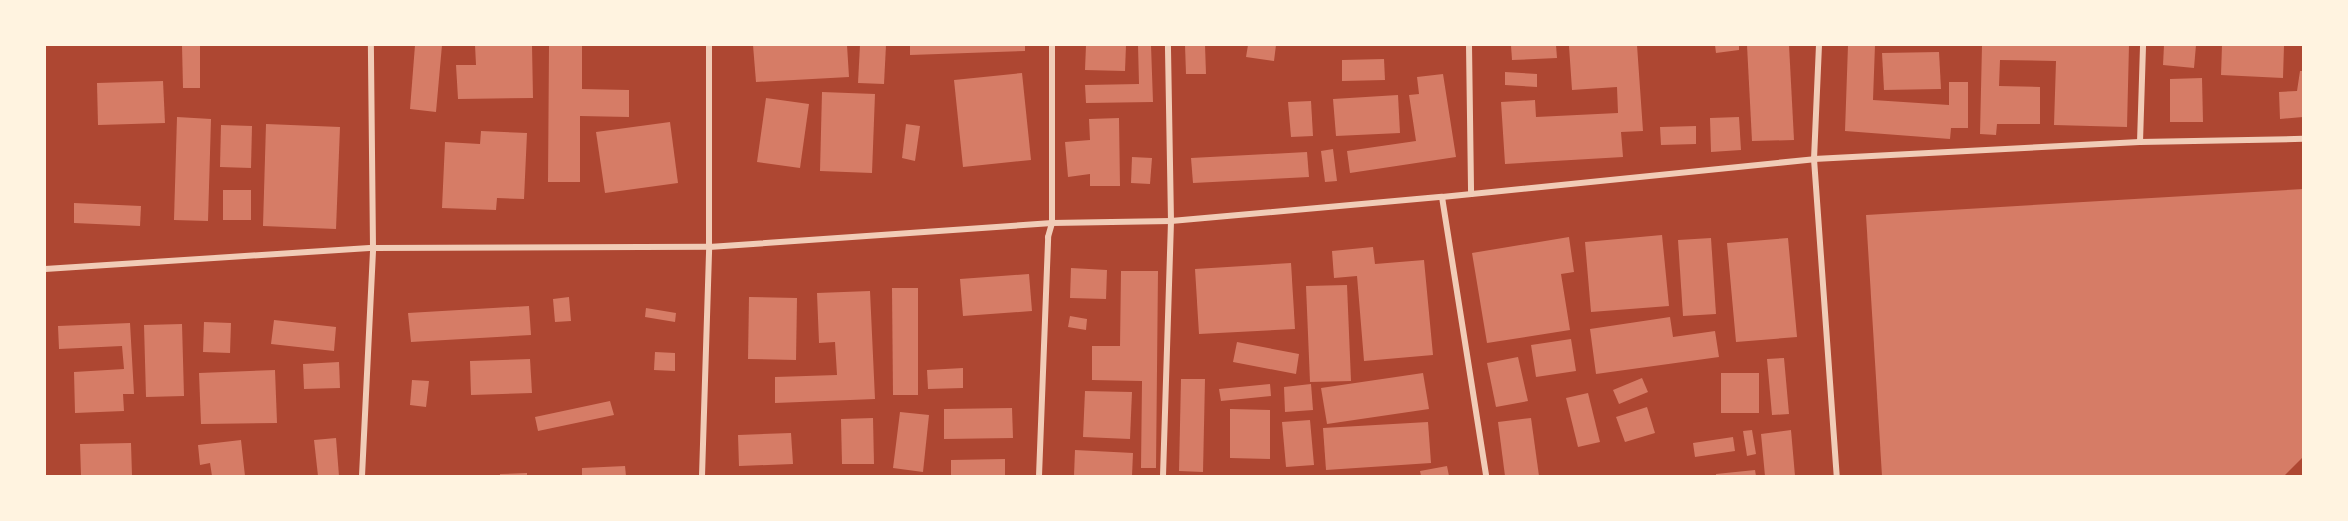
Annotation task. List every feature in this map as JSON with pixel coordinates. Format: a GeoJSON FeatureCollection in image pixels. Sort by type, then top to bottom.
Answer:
{"type":"FeatureCollection","features":[{"type":"Feature","properties":{"kind":"street"},"geometry":{"type":"LineString","coordinates":[[362,476],[373,248],[371,45]]}},
{"type":"Feature","properties":{"kind":"street"},"geometry":{"type":"LineString","coordinates":[[702,476],[709,247],[709,45]]}},
{"type":"Feature","properties":{"kind":"street"},"geometry":{"type":"LineString","coordinates":[[1039,476],[1048,237],[1052,223],[1052,45]]}},
{"type":"Feature","properties":{"kind":"street"},"geometry":{"type":"LineString","coordinates":[[1163,476],[1171,221],[1168,45]]}},
{"type":"Feature","properties":{"kind":"street"},"geometry":{"type":"LineString","coordinates":[[1469,45],[1472,194]]}},
{"type":"Feature","properties":{"kind":"street"},"geometry":{"type":"LineString","coordinates":[[1819,45],[1814,159],[1837,476]]}},
{"type":"Feature","properties":{"kind":"street"},"geometry":{"type":"LineString","coordinates":[[2140,142],[2143,45]]}},
{"type":"Feature","properties":{"kind":"street"},"geometry":{"type":"LineString","coordinates":[[45,269],[373,248],[709,247],[1052,223],[1171,221],[1442,197],[1814,159],[2140,142],[2303,139]]}},
{"type":"Feature","properties":{"kind":"street"},"geometry":{"type":"LineString","coordinates":[[1442,197],[1486,476]]}},
{"type":"Feature","properties":{"kind":"shaded area"},"geometry":{"type":"Polygon","coordinates":[[[45,45],[2303,45],[2303,476],[45,476],[45,45]]]}},
{"type":"Feature","properties":{"kind":"building"},"geometry":{"type":"Polygon","coordinates":[[[182,45],[200,45],[200,88],[183,88],[182,45]]]}},
{"type":"Feature","properties":{"kind":"building"},"geometry":{"type":"Polygon","coordinates":[[[415,45],[442,45],[436,112],[410,109],[415,45]]]}},
{"type":"Feature","properties":{"kind":"building"},"geometry":{"type":"Polygon","coordinates":[[[475,45],[532,45],[533,98],[458,99],[456,65],[476,65],[475,45]]]}},
{"type":"Feature","properties":{"kind":"building"},"geometry":{"type":"Polygon","coordinates":[[[549,45],[582,45],[582,89],[629,90],[629,117],[580,116],[580,182],[548,182],[549,45]]]}},
{"type":"Feature","properties":{"kind":"building"},"geometry":{"type":"Polygon","coordinates":[[[753,45],[847,45],[849,77],[756,82],[753,45]]]}},
{"type":"Feature","properties":{"kind":"building"},"geometry":{"type":"Polygon","coordinates":[[[860,45],[886,45],[884,84],[858,83],[860,45]]]}},
{"type":"Feature","properties":{"kind":"building"},"geometry":{"type":"Polygon","coordinates":[[[910,45],[1025,45],[1025,51],[910,55],[910,45]]]}},
{"type":"Feature","properties":{"kind":"building"},"geometry":{"type":"Polygon","coordinates":[[[1086,45],[1126,45],[1125,71],[1085,70],[1086,45]]]}},
{"type":"Feature","properties":{"kind":"building"},"geometry":{"type":"Polygon","coordinates":[[[1138,45],[1151,45],[1153,102],[1086,103],[1085,85],[1139,84],[1138,45]]]}},
{"type":"Feature","properties":{"kind":"building"},"geometry":{"type":"Polygon","coordinates":[[[1185,45],[1205,45],[1206,74],[1186,74],[1185,45]]]}},
{"type":"Feature","properties":{"kind":"building"},"geometry":{"type":"Polygon","coordinates":[[[1248,45],[1276,45],[1274,61],[1246,57],[1248,45]]]}},
{"type":"Feature","properties":{"kind":"building"},"geometry":{"type":"Polygon","coordinates":[[[1511,45],[1556,45],[1557,58],[1512,60],[1511,45]]]}},
{"type":"Feature","properties":{"kind":"building"},"geometry":{"type":"Polygon","coordinates":[[[1637,45],[1643,131],[1621,132],[1623,157],[1505,164],[1501,102],[1535,100],[1536,117],[1618,113],[1617,87],[1572,90],[1569,46],[1637,45]]]}},
{"type":"Feature","properties":{"kind":"building"},"geometry":{"type":"Polygon","coordinates":[[[1715,45],[1739,45],[1739,50],[1716,53],[1715,45]]]}},
{"type":"Feature","properties":{"kind":"building"},"geometry":{"type":"Polygon","coordinates":[[[1747,45],[1789,45],[1794,140],[1752,141],[1747,45]]]}},
{"type":"Feature","properties":{"kind":"building"},"geometry":{"type":"Polygon","coordinates":[[[1848,45],[1875,45],[1873,100],[1949,105],[1949,82],[1968,82],[1968,128],[1951,128],[1950,139],[1845,131],[1848,45]]]}},
{"type":"Feature","properties":{"kind":"building"},"geometry":{"type":"Polygon","coordinates":[[[1982,45],[2129,45],[2127,127],[2054,125],[2056,61],[2000,60],[1999,86],[2040,87],[2040,124],[1997,124],[1996,135],[1980,134],[1982,45]]]}},
{"type":"Feature","properties":{"kind":"building"},"geometry":{"type":"Polygon","coordinates":[[[2164,45],[2196,45],[2194,68],[2163,65],[2164,45]]]}},
{"type":"Feature","properties":{"kind":"building"},"geometry":{"type":"Polygon","coordinates":[[[2222,45],[2284,45],[2283,78],[2221,75],[2222,45]]]}},
{"type":"Feature","properties":{"kind":"building"},"geometry":{"type":"Polygon","coordinates":[[[1939,52],[1941,89],[1884,90],[1882,53],[1939,52]]]}},
{"type":"Feature","properties":{"kind":"building"},"geometry":{"type":"Polygon","coordinates":[[[1384,59],[1385,80],[1342,81],[1342,60],[1384,59]]]}},
{"type":"Feature","properties":{"kind":"building"},"geometry":{"type":"Polygon","coordinates":[[[2300,71],[2303,71],[2303,117],[2280,119],[2279,92],[2297,91],[2300,71]]]}},
{"type":"Feature","properties":{"kind":"building"},"geometry":{"type":"Polygon","coordinates":[[[1505,72],[1537,74],[1537,87],[1505,85],[1505,72]]]}},
{"type":"Feature","properties":{"kind":"building"},"geometry":{"type":"Polygon","coordinates":[[[1022,73],[1031,160],[963,167],[954,80],[1022,73]]]}},
{"type":"Feature","properties":{"kind":"building"},"geometry":{"type":"Polygon","coordinates":[[[1443,74],[1456,157],[1350,173],[1347,151],[1416,141],[1409,95],[1419,94],[1417,77],[1443,74]]]}},
{"type":"Feature","properties":{"kind":"building"},"geometry":{"type":"Polygon","coordinates":[[[2202,78],[2203,122],[2170,122],[2170,79],[2202,78]]]}},
{"type":"Feature","properties":{"kind":"building"},"geometry":{"type":"Polygon","coordinates":[[[163,81],[165,123],[98,125],[97,83],[163,81]]]}},
{"type":"Feature","properties":{"kind":"building"},"geometry":{"type":"Polygon","coordinates":[[[822,92],[875,94],[872,173],[820,171],[822,92]]]}},
{"type":"Feature","properties":{"kind":"building"},"geometry":{"type":"Polygon","coordinates":[[[1398,95],[1400,133],[1336,136],[1333,99],[1398,95]]]}},
{"type":"Feature","properties":{"kind":"building"},"geometry":{"type":"Polygon","coordinates":[[[766,98],[809,104],[800,168],[757,162],[766,98]]]}},
{"type":"Feature","properties":{"kind":"building"},"geometry":{"type":"Polygon","coordinates":[[[1311,101],[1313,136],[1291,137],[1288,102],[1311,101]]]}},
{"type":"Feature","properties":{"kind":"building"},"geometry":{"type":"Polygon","coordinates":[[[177,117],[211,119],[208,221],[174,220],[177,117]]]}},
{"type":"Feature","properties":{"kind":"building"},"geometry":{"type":"Polygon","coordinates":[[[1739,117],[1741,150],[1711,152],[1710,118],[1739,117]]]}},
{"type":"Feature","properties":{"kind":"building"},"geometry":{"type":"Polygon","coordinates":[[[1119,118],[1120,186],[1090,186],[1090,174],[1068,177],[1065,142],[1090,140],[1089,119],[1119,118]]]}},
{"type":"Feature","properties":{"kind":"building"},"geometry":{"type":"Polygon","coordinates":[[[670,122],[678,183],[605,193],[596,132],[670,122]]]}},
{"type":"Feature","properties":{"kind":"building"},"geometry":{"type":"Polygon","coordinates":[[[266,124],[340,127],[336,229],[263,226],[266,124]]]}},
{"type":"Feature","properties":{"kind":"building"},"geometry":{"type":"Polygon","coordinates":[[[906,124],[920,126],[915,161],[902,158],[906,124]]]}},
{"type":"Feature","properties":{"kind":"building"},"geometry":{"type":"Polygon","coordinates":[[[221,125],[252,126],[251,168],[220,167],[221,125]]]}},
{"type":"Feature","properties":{"kind":"building"},"geometry":{"type":"Polygon","coordinates":[[[1696,126],[1696,144],[1661,145],[1660,127],[1696,126]]]}},
{"type":"Feature","properties":{"kind":"building"},"geometry":{"type":"Polygon","coordinates":[[[481,131],[527,133],[524,199],[497,198],[496,210],[442,208],[445,142],[480,144],[481,131]]]}},
{"type":"Feature","properties":{"kind":"building"},"geometry":{"type":"Polygon","coordinates":[[[1333,149],[1337,181],[1325,182],[1321,151],[1333,149]]]}},
{"type":"Feature","properties":{"kind":"building"},"geometry":{"type":"Polygon","coordinates":[[[1307,152],[1309,177],[1193,183],[1191,158],[1307,152]]]}},
{"type":"Feature","properties":{"kind":"building"},"geometry":{"type":"Polygon","coordinates":[[[1132,157],[1152,158],[1150,184],[1131,183],[1132,157]]]}},
{"type":"Feature","properties":{"kind":"building"},"geometry":{"type":"Polygon","coordinates":[[[2303,189],[2303,457],[2284,476],[1882,476],[1866,215],[2303,189]]]}},
{"type":"Feature","properties":{"kind":"building"},"geometry":{"type":"Polygon","coordinates":[[[223,190],[251,190],[251,220],[223,220],[223,190]]]}},
{"type":"Feature","properties":{"kind":"building"},"geometry":{"type":"Polygon","coordinates":[[[74,203],[141,206],[140,226],[74,223],[74,203]]]}},
{"type":"Feature","properties":{"kind":"building"},"geometry":{"type":"Polygon","coordinates":[[[1662,235],[1669,306],[1591,312],[1585,242],[1662,235]]]}},
{"type":"Feature","properties":{"kind":"building"},"geometry":{"type":"Polygon","coordinates":[[[1569,237],[1574,272],[1561,274],[1570,330],[1487,343],[1472,253],[1569,237]]]}},
{"type":"Feature","properties":{"kind":"building"},"geometry":{"type":"Polygon","coordinates":[[[1711,238],[1716,314],[1683,316],[1678,240],[1711,238]]]}},
{"type":"Feature","properties":{"kind":"building"},"geometry":{"type":"Polygon","coordinates":[[[1788,238],[1797,337],[1736,342],[1727,243],[1788,238]]]}},
{"type":"Feature","properties":{"kind":"building"},"geometry":{"type":"Polygon","coordinates":[[[1373,247],[1375,264],[1424,260],[1433,355],[1364,361],[1357,276],[1334,278],[1332,251],[1373,247]]]}},
{"type":"Feature","properties":{"kind":"building"},"geometry":{"type":"Polygon","coordinates":[[[1291,263],[1295,329],[1199,334],[1195,269],[1291,263]]]}},
{"type":"Feature","properties":{"kind":"building"},"geometry":{"type":"Polygon","coordinates":[[[1071,268],[1107,270],[1106,299],[1070,298],[1071,268]]]}},
{"type":"Feature","properties":{"kind":"building"},"geometry":{"type":"Polygon","coordinates":[[[1121,271],[1158,271],[1156,468],[1141,468],[1142,381],[1092,380],[1092,346],[1120,346],[1121,271]]]}},
{"type":"Feature","properties":{"kind":"building"},"geometry":{"type":"Polygon","coordinates":[[[1029,274],[1032,311],[963,316],[960,279],[1029,274]]]}},
{"type":"Feature","properties":{"kind":"building"},"geometry":{"type":"Polygon","coordinates":[[[1347,285],[1351,381],[1310,382],[1306,286],[1347,285]]]}},
{"type":"Feature","properties":{"kind":"building"},"geometry":{"type":"Polygon","coordinates":[[[892,288],[918,288],[918,395],[893,395],[892,288]]]}},
{"type":"Feature","properties":{"kind":"building"},"geometry":{"type":"Polygon","coordinates":[[[870,291],[875,399],[775,403],[775,377],[837,375],[835,342],[819,343],[817,293],[870,291]]]}},
{"type":"Feature","properties":{"kind":"building"},"geometry":{"type":"Polygon","coordinates":[[[569,297],[571,321],[555,322],[553,299],[569,297]]]}},
{"type":"Feature","properties":{"kind":"building"},"geometry":{"type":"Polygon","coordinates":[[[749,297],[797,298],[796,360],[748,359],[749,297]]]}},
{"type":"Feature","properties":{"kind":"building"},"geometry":{"type":"Polygon","coordinates":[[[529,306],[531,335],[411,342],[408,313],[529,306]]]}},
{"type":"Feature","properties":{"kind":"building"},"geometry":{"type":"Polygon","coordinates":[[[646,308],[676,313],[675,322],[645,317],[646,308]]]}},
{"type":"Feature","properties":{"kind":"building"},"geometry":{"type":"Polygon","coordinates":[[[1070,316],[1087,319],[1086,330],[1068,327],[1070,316]]]}},
{"type":"Feature","properties":{"kind":"building"},"geometry":{"type":"Polygon","coordinates":[[[1670,317],[1673,337],[1715,331],[1719,357],[1596,374],[1590,329],[1670,317]]]}},
{"type":"Feature","properties":{"kind":"building"},"geometry":{"type":"Polygon","coordinates":[[[274,320],[336,327],[334,351],[271,344],[274,320]]]}},
{"type":"Feature","properties":{"kind":"building"},"geometry":{"type":"Polygon","coordinates":[[[204,322],[231,323],[230,353],[203,352],[204,322]]]}},
{"type":"Feature","properties":{"kind":"building"},"geometry":{"type":"Polygon","coordinates":[[[130,323],[134,394],[123,394],[124,411],[75,413],[74,372],[124,369],[122,346],[59,349],[58,326],[130,323]]]}},
{"type":"Feature","properties":{"kind":"building"},"geometry":{"type":"Polygon","coordinates":[[[182,324],[184,396],[146,397],[144,325],[182,324]]]}},
{"type":"Feature","properties":{"kind":"building"},"geometry":{"type":"Polygon","coordinates":[[[1571,339],[1576,371],[1536,377],[1531,345],[1571,339]]]}},
{"type":"Feature","properties":{"kind":"building"},"geometry":{"type":"Polygon","coordinates":[[[1237,342],[1299,354],[1296,374],[1233,362],[1237,342]]]}},
{"type":"Feature","properties":{"kind":"building"},"geometry":{"type":"Polygon","coordinates":[[[655,352],[675,353],[675,371],[654,370],[655,352]]]}},
{"type":"Feature","properties":{"kind":"building"},"geometry":{"type":"Polygon","coordinates":[[[1518,357],[1528,401],[1496,407],[1487,363],[1518,357]]]}},
{"type":"Feature","properties":{"kind":"building"},"geometry":{"type":"Polygon","coordinates":[[[1784,358],[1789,414],[1772,415],[1767,359],[1784,358]]]}},
{"type":"Feature","properties":{"kind":"building"},"geometry":{"type":"Polygon","coordinates":[[[530,359],[532,393],[471,395],[470,361],[530,359]]]}},
{"type":"Feature","properties":{"kind":"building"},"geometry":{"type":"Polygon","coordinates":[[[339,362],[340,388],[304,389],[303,364],[339,362]]]}},
{"type":"Feature","properties":{"kind":"building"},"geometry":{"type":"Polygon","coordinates":[[[963,368],[963,388],[928,389],[927,370],[963,368]]]}},
{"type":"Feature","properties":{"kind":"building"},"geometry":{"type":"Polygon","coordinates":[[[275,370],[277,423],[201,424],[199,373],[275,370]]]}},
{"type":"Feature","properties":{"kind":"building"},"geometry":{"type":"Polygon","coordinates":[[[1423,373],[1429,409],[1327,424],[1321,388],[1423,373]]]}},
{"type":"Feature","properties":{"kind":"building"},"geometry":{"type":"Polygon","coordinates":[[[1721,373],[1759,373],[1759,413],[1721,413],[1721,373]]]}},
{"type":"Feature","properties":{"kind":"building"},"geometry":{"type":"Polygon","coordinates":[[[1642,378],[1648,392],[1619,404],[1613,390],[1642,378]]]}},
{"type":"Feature","properties":{"kind":"building"},"geometry":{"type":"Polygon","coordinates":[[[1181,379],[1205,379],[1203,472],[1179,471],[1181,379]]]}},
{"type":"Feature","properties":{"kind":"building"},"geometry":{"type":"Polygon","coordinates":[[[412,380],[429,381],[426,407],[410,405],[412,380]]]}},
{"type":"Feature","properties":{"kind":"building"},"geometry":{"type":"Polygon","coordinates":[[[1270,384],[1271,396],[1221,401],[1219,389],[1270,384]]]}},
{"type":"Feature","properties":{"kind":"building"},"geometry":{"type":"Polygon","coordinates":[[[1311,384],[1313,410],[1285,412],[1284,387],[1311,384]]]}},
{"type":"Feature","properties":{"kind":"building"},"geometry":{"type":"Polygon","coordinates":[[[1085,391],[1132,392],[1130,439],[1083,437],[1085,391]]]}},
{"type":"Feature","properties":{"kind":"building"},"geometry":{"type":"Polygon","coordinates":[[[1588,393],[1600,442],[1578,447],[1566,398],[1588,393]]]}},
{"type":"Feature","properties":{"kind":"building"},"geometry":{"type":"Polygon","coordinates":[[[610,401],[614,415],[538,431],[535,417],[610,401]]]}},
{"type":"Feature","properties":{"kind":"building"},"geometry":{"type":"Polygon","coordinates":[[[1647,407],[1655,433],[1625,442],[1616,417],[1647,407]]]}},
{"type":"Feature","properties":{"kind":"building"},"geometry":{"type":"Polygon","coordinates":[[[1012,408],[1013,438],[944,439],[944,409],[1012,408]]]}},
{"type":"Feature","properties":{"kind":"building"},"geometry":{"type":"Polygon","coordinates":[[[1230,409],[1270,410],[1270,459],[1230,458],[1230,409]]]}},
{"type":"Feature","properties":{"kind":"building"},"geometry":{"type":"Polygon","coordinates":[[[900,412],[929,415],[923,472],[893,468],[900,412]]]}},
{"type":"Feature","properties":{"kind":"building"},"geometry":{"type":"Polygon","coordinates":[[[873,418],[874,464],[842,464],[841,419],[873,418]]]}},
{"type":"Feature","properties":{"kind":"building"},"geometry":{"type":"Polygon","coordinates":[[[1531,418],[1539,476],[1505,476],[1498,422],[1531,418]]]}},
{"type":"Feature","properties":{"kind":"building"},"geometry":{"type":"Polygon","coordinates":[[[1310,420],[1314,465],[1286,467],[1282,422],[1310,420]]]}},
{"type":"Feature","properties":{"kind":"building"},"geometry":{"type":"Polygon","coordinates":[[[1428,422],[1431,463],[1326,470],[1323,428],[1428,422]]]}},
{"type":"Feature","properties":{"kind":"building"},"geometry":{"type":"Polygon","coordinates":[[[1752,430],[1756,454],[1747,456],[1743,431],[1752,430]]]}},
{"type":"Feature","properties":{"kind":"building"},"geometry":{"type":"Polygon","coordinates":[[[1791,430],[1795,476],[1765,476],[1761,434],[1791,430]]]}},
{"type":"Feature","properties":{"kind":"building"},"geometry":{"type":"Polygon","coordinates":[[[791,433],[793,464],[739,466],[738,435],[791,433]]]}},
{"type":"Feature","properties":{"kind":"building"},"geometry":{"type":"Polygon","coordinates":[[[1733,437],[1735,451],[1695,457],[1693,443],[1733,437]]]}},
{"type":"Feature","properties":{"kind":"building"},"geometry":{"type":"Polygon","coordinates":[[[336,438],[339,476],[318,476],[314,440],[336,438]]]}},
{"type":"Feature","properties":{"kind":"building"},"geometry":{"type":"Polygon","coordinates":[[[241,440],[245,476],[212,476],[210,463],[200,465],[198,445],[241,440]]]}},
{"type":"Feature","properties":{"kind":"building"},"geometry":{"type":"Polygon","coordinates":[[[131,443],[132,476],[81,476],[80,444],[131,443]]]}},
{"type":"Feature","properties":{"kind":"building"},"geometry":{"type":"Polygon","coordinates":[[[1075,450],[1133,453],[1132,476],[1074,476],[1075,450]]]}},
{"type":"Feature","properties":{"kind":"building"},"geometry":{"type":"Polygon","coordinates":[[[1005,459],[1005,476],[951,476],[951,460],[1005,459]]]}},
{"type":"Feature","properties":{"kind":"building"},"geometry":{"type":"Polygon","coordinates":[[[625,466],[626,476],[582,476],[582,468],[625,466]]]}},
{"type":"Feature","properties":{"kind":"building"},"geometry":{"type":"Polygon","coordinates":[[[1447,466],[1449,476],[1421,476],[1420,471],[1447,466]]]}},
{"type":"Feature","properties":{"kind":"building"},"geometry":{"type":"Polygon","coordinates":[[[1755,470],[1756,476],[1716,476],[1716,474],[1755,470]]]}},
{"type":"Feature","properties":{"kind":"building"},"geometry":{"type":"Polygon","coordinates":[[[527,473],[527,476],[500,476],[500,474],[527,473]]]}}]}
